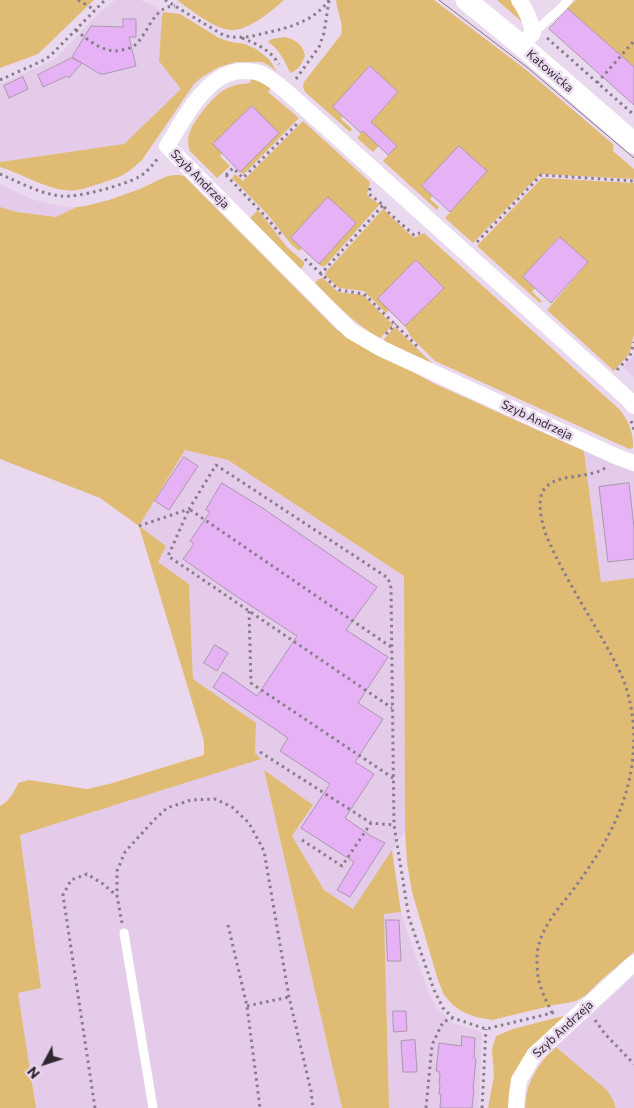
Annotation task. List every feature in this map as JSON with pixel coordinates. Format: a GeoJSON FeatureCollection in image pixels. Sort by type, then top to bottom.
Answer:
{"type":"FeatureCollection","features":[{"type":"Feature","properties":{"kind":"street","name":"Katowicka"},"geometry":{"type":"LineString","coordinates":[[466,0],[531,35],[634,143]]}},
{"type":"Feature","properties":{"kind":"street"},"geometry":{"type":"LineString","coordinates":[[519,0],[529,16],[531,35]]}},
{"type":"Feature","properties":{"kind":"street","name":"Szyb Andrzeja"},"geometry":{"type":"LineString","coordinates":[[634,406],[287,92],[261,73],[239,71],[227,74],[210,85],[185,117],[167,146],[351,330],[382,349],[634,463]]}},
{"type":"Feature","properties":{"kind":"street","name":"Szyb Andrzeja"},"geometry":{"type":"LineString","coordinates":[[516,1108],[520,1080],[534,1055],[634,963]]}},
{"type":"Feature","properties":{"kind":"lane"},"geometry":{"type":"LineString","coordinates":[[531,35],[568,0]]}},
{"type":"Feature","properties":{"kind":"lane"},"geometry":{"type":"LineString","coordinates":[[124,933],[153,1108]]}},
{"type":"Feature","properties":{"kind":"path"},"geometry":{"type":"LineString","coordinates":[[78,0],[95,10]]}},
{"type":"Feature","properties":{"kind":"path"},"geometry":{"type":"LineString","coordinates":[[89,5],[92,0]]}},
{"type":"Feature","properties":{"kind":"path"},"geometry":{"type":"LineString","coordinates":[[0,80],[50,56],[104,0]]}},
{"type":"Feature","properties":{"kind":"path"},"geometry":{"type":"LineString","coordinates":[[166,0],[223,35],[232,38],[242,38],[292,26],[312,16],[329,0]]}},
{"type":"Feature","properties":{"kind":"path"},"geometry":{"type":"LineString","coordinates":[[287,92],[319,47],[324,33],[329,0]]}},
{"type":"Feature","properties":{"kind":"path"},"geometry":{"type":"LineString","coordinates":[[76,30],[91,42],[103,48],[113,51],[125,49],[135,45],[161,10],[170,6],[176,6]]}},
{"type":"Feature","properties":{"kind":"path"},"geometry":{"type":"LineString","coordinates":[[531,35],[543,35],[634,115]]}},
{"type":"Feature","properties":{"kind":"path"},"geometry":{"type":"LineString","coordinates":[[597,83],[634,41]]}},
{"type":"Feature","properties":{"kind":"path"},"geometry":{"type":"LineString","coordinates":[[211,190],[233,168],[243,178],[301,120]]}},
{"type":"Feature","properties":{"kind":"path"},"geometry":{"type":"LineString","coordinates":[[0,174],[45,192],[62,196],[77,196],[128,182],[140,176],[151,168],[167,146]]}},
{"type":"Feature","properties":{"kind":"path"},"geometry":{"type":"LineString","coordinates":[[226,175],[266,217],[288,244]]}},
{"type":"Feature","properties":{"kind":"path"},"geometry":{"type":"LineString","coordinates":[[473,246],[541,176],[634,181]]}},
{"type":"Feature","properties":{"kind":"path"},"geometry":{"type":"LineString","coordinates":[[308,287],[382,206]]}},
{"type":"Feature","properties":{"kind":"path"},"geometry":{"type":"LineString","coordinates":[[303,258],[336,288]]}},
{"type":"Feature","properties":{"kind":"path"},"geometry":{"type":"LineString","coordinates":[[552,1013],[540,985],[537,949],[549,921],[595,860],[616,822],[628,789],[634,733],[629,693],[620,672],[570,584],[551,546],[542,519],[541,501],[545,488],[554,482],[602,470],[610,465],[615,456]]}},
{"type":"Feature","properties":{"kind":"path"},"geometry":{"type":"LineString","coordinates":[[392,708],[168,556],[189,510],[216,465],[388,578],[391,588],[394,825],[409,918],[436,995],[443,1008],[453,1018],[486,1029],[586,1006],[605,1034],[634,1064]]}},
{"type":"Feature","properties":{"kind":"path"},"geometry":{"type":"LineString","coordinates":[[138,526],[189,510]]}},
{"type":"Feature","properties":{"kind":"path"},"geometry":{"type":"LineString","coordinates":[[189,510],[392,647]]}},
{"type":"Feature","properties":{"kind":"path"},"geometry":{"type":"LineString","coordinates":[[249,611],[251,683],[393,778]]}},
{"type":"Feature","properties":{"kind":"path"},"geometry":{"type":"LineString","coordinates":[[260,752],[371,823],[394,825]]}},
{"type":"Feature","properties":{"kind":"path"},"geometry":{"type":"LineString","coordinates":[[124,933],[117,896],[117,871],[125,852],[167,808],[191,800],[215,799],[232,807],[249,823],[264,851],[289,997],[311,1091],[313,1108]]}},
{"type":"Feature","properties":{"kind":"path"},"geometry":{"type":"LineString","coordinates":[[302,840],[342,866],[371,823]]}},
{"type":"Feature","properties":{"kind":"path"},"geometry":{"type":"LineString","coordinates":[[95,1108],[63,896],[71,880],[87,874],[117,896]]}},
{"type":"Feature","properties":{"kind":"path"},"geometry":{"type":"LineString","coordinates":[[228,925],[247,1006],[260,1108]]}},
{"type":"Feature","properties":{"kind":"path"},"geometry":{"type":"LineString","coordinates":[[247,1006],[289,997]]}},
{"type":"Feature","properties":{"kind":"path"},"geometry":{"type":"LineString","coordinates":[[426,1108],[432,1045],[443,1022],[453,1018]]}},
{"type":"Feature","properties":{"kind":"path"},"geometry":{"type":"LineString","coordinates":[[482,1108],[486,1029]]}},
{"type":"Feature","properties":{"kind":"shaded area"},"geometry":{"type":"Polygon","coordinates":[[[0,0],[94,0],[38,54],[0,68],[0,0]]]}},
{"type":"Feature","properties":{"kind":"shaded area"},"geometry":{"type":"Polygon","coordinates":[[[116,0],[140,0],[164,12],[162,16],[159,60],[181,89],[124,144],[0,162],[0,84],[56,58],[100,12],[116,0]]]}},
{"type":"Feature","properties":{"kind":"shaded area"},"geometry":{"type":"Polygon","coordinates":[[[177,0],[284,0],[252,24],[231,30],[210,23],[177,0]]]}},
{"type":"Feature","properties":{"kind":"shaded area"},"geometry":{"type":"Polygon","coordinates":[[[336,0],[434,0],[525,69],[614,145],[613,151],[634,169],[634,179],[540,174],[473,243],[445,218],[487,171],[459,146],[422,186],[433,196],[430,199],[439,207],[437,210],[383,161],[397,146],[387,137],[373,152],[357,138],[398,92],[370,66],[333,107],[343,116],[341,119],[352,129],[350,132],[305,92],[304,82],[341,35],[342,26],[336,0]]]}},
{"type":"Feature","properties":{"kind":"shaded area"},"geometry":{"type":"Polygon","coordinates":[[[497,0],[513,0],[523,23],[497,0]]]}},
{"type":"Feature","properties":{"kind":"shaded area"},"geometry":{"type":"Polygon","coordinates":[[[576,0],[634,0],[634,67],[567,8],[576,0]]]}},
{"type":"Feature","properties":{"kind":"shaded area"},"geometry":{"type":"Polygon","coordinates":[[[164,12],[180,14],[219,38],[245,44],[256,49],[269,59],[277,72],[262,62],[236,62],[219,67],[202,77],[194,84],[142,160],[131,170],[106,182],[80,190],[59,189],[38,183],[0,167],[0,162],[124,144],[181,89],[159,61],[162,16],[164,12]]]}},
{"type":"Feature","properties":{"kind":"shaded area"},"geometry":{"type":"Polygon","coordinates":[[[284,37],[298,43],[305,56],[297,69],[290,73],[281,56],[268,42],[272,39],[284,37]]]}},
{"type":"Feature","properties":{"kind":"shaded area"},"geometry":{"type":"Polygon","coordinates":[[[251,79],[257,80],[271,88],[268,92],[299,118],[243,174],[240,172],[279,133],[252,106],[213,144],[222,153],[220,156],[230,166],[217,178],[190,151],[188,143],[190,131],[201,113],[220,93],[233,86],[250,83],[251,79]]]}},
{"type":"Feature","properties":{"kind":"shaded area"},"geometry":{"type":"Polygon","coordinates":[[[303,121],[370,182],[367,195],[380,204],[325,266],[319,264],[356,223],[327,198],[291,238],[302,248],[299,251],[268,215],[232,178],[235,174],[243,181],[303,121]]]}},
{"type":"Feature","properties":{"kind":"shaded area"},"geometry":{"type":"Polygon","coordinates":[[[179,175],[184,176],[337,330],[435,384],[584,451],[601,582],[634,578],[634,952],[586,995],[576,1001],[492,1020],[463,1012],[453,1005],[444,995],[438,980],[412,892],[407,862],[405,831],[404,576],[228,460],[185,450],[139,526],[100,498],[0,459],[0,207],[17,212],[56,217],[77,207],[109,200],[140,189],[165,177],[179,175]]]}},
{"type":"Feature","properties":{"kind":"shaded area"},"geometry":{"type":"Polygon","coordinates":[[[542,178],[634,183],[634,335],[629,354],[614,371],[547,310],[588,262],[559,237],[523,277],[535,288],[532,292],[542,301],[540,303],[477,246],[542,178]]]}},
{"type":"Feature","properties":{"kind":"shaded area"},"geometry":{"type":"Polygon","coordinates":[[[0,184],[31,199],[66,207],[77,207],[56,217],[2,208],[0,207],[0,184]]]}},
{"type":"Feature","properties":{"kind":"shaded area"},"geometry":{"type":"Polygon","coordinates":[[[384,208],[414,238],[424,233],[619,409],[630,427],[633,448],[629,449],[435,361],[411,337],[405,326],[444,288],[416,261],[378,299],[389,310],[386,313],[364,291],[339,288],[325,275],[384,208]]]}},
{"type":"Feature","properties":{"kind":"shaded area"},"geometry":{"type":"Polygon","coordinates":[[[258,210],[287,247],[304,262],[301,269],[250,218],[258,210]]]}},
{"type":"Feature","properties":{"kind":"shaded area"},"geometry":{"type":"Polygon","coordinates":[[[323,278],[338,292],[363,295],[393,325],[380,338],[362,326],[345,313],[315,283],[323,278]]]}},
{"type":"Feature","properties":{"kind":"shaded area"},"geometry":{"type":"Polygon","coordinates":[[[395,327],[433,364],[385,341],[384,339],[395,327]]]}},
{"type":"Feature","properties":{"kind":"shaded area"},"geometry":{"type":"Polygon","coordinates":[[[634,355],[634,377],[623,367],[634,355]]]}},
{"type":"Feature","properties":{"kind":"shaded area"},"geometry":{"type":"Polygon","coordinates":[[[185,450],[228,460],[404,576],[405,831],[354,909],[324,890],[292,836],[313,805],[264,771],[342,1108],[36,1108],[18,993],[41,988],[20,835],[260,759],[255,753],[255,723],[193,679],[189,584],[158,562],[166,546],[139,526],[185,450]]]}},
{"type":"Feature","properties":{"kind":"shaded area"},"geometry":{"type":"Polygon","coordinates":[[[584,451],[634,472],[634,578],[601,582],[584,451]]]}},
{"type":"Feature","properties":{"kind":"shaded area"},"geometry":{"type":"Polygon","coordinates":[[[139,526],[166,546],[158,562],[189,584],[193,679],[256,723],[255,753],[261,759],[20,835],[41,988],[18,993],[36,1108],[0,1108],[0,806],[11,796],[18,783],[29,780],[87,789],[204,755],[204,741],[139,526]]]}},
{"type":"Feature","properties":{"kind":"shaded area"},"geometry":{"type":"Polygon","coordinates":[[[264,770],[313,805],[292,836],[324,890],[353,909],[392,850],[401,912],[384,914],[389,1108],[342,1108],[264,770]]]}},
{"type":"Feature","properties":{"kind":"shaded area"},"geometry":{"type":"Polygon","coordinates":[[[401,912],[430,996],[437,1008],[453,1023],[482,1032],[479,1108],[389,1108],[384,914],[401,912]]]}},
{"type":"Feature","properties":{"kind":"shaded area"},"geometry":{"type":"Polygon","coordinates":[[[634,976],[634,1108],[616,1108],[607,1090],[556,1047],[634,976]]]}},
{"type":"Feature","properties":{"kind":"shaded area"},"geometry":{"type":"Polygon","coordinates":[[[563,1016],[564,1019],[547,1037],[512,1108],[488,1108],[494,1076],[492,1049],[496,1036],[513,1029],[563,1016]]]}},
{"type":"Feature","properties":{"kind":"shaded area"},"geometry":{"type":"Polygon","coordinates":[[[556,1047],[607,1090],[616,1108],[525,1108],[527,1092],[535,1073],[556,1047]]]}},
{"type":"Feature","properties":{"kind":"building"},"geometry":{"type":"Polygon","coordinates":[[[568,9],[634,67],[634,105],[549,29],[568,9]]]}},
{"type":"Feature","properties":{"kind":"building"},"geometry":{"type":"Polygon","coordinates":[[[123,19],[136,19],[136,37],[129,37],[136,66],[100,74],[72,57],[91,26],[123,27],[123,19]]]}},
{"type":"Feature","properties":{"kind":"building"},"geometry":{"type":"Polygon","coordinates":[[[72,58],[82,63],[69,78],[67,76],[43,87],[38,75],[72,58]]]}},
{"type":"Feature","properties":{"kind":"building"},"geometry":{"type":"Polygon","coordinates":[[[370,66],[398,92],[371,122],[397,146],[388,155],[363,131],[361,133],[333,107],[370,66]]]}},
{"type":"Feature","properties":{"kind":"building"},"geometry":{"type":"Polygon","coordinates":[[[23,77],[28,89],[9,98],[4,86],[23,77]]]}},
{"type":"Feature","properties":{"kind":"building"},"geometry":{"type":"Polygon","coordinates":[[[252,106],[279,133],[240,172],[213,144],[252,106]]]}},
{"type":"Feature","properties":{"kind":"building"},"geometry":{"type":"Polygon","coordinates":[[[459,146],[487,171],[450,212],[422,186],[459,146]]]}},
{"type":"Feature","properties":{"kind":"building"},"geometry":{"type":"Polygon","coordinates":[[[328,197],[356,223],[319,264],[291,238],[328,197]]]}},
{"type":"Feature","properties":{"kind":"building"},"geometry":{"type":"Polygon","coordinates":[[[560,237],[588,262],[551,303],[523,277],[560,237]]]}},
{"type":"Feature","properties":{"kind":"building"},"geometry":{"type":"Polygon","coordinates":[[[416,260],[444,288],[405,326],[378,299],[416,260]]]}},
{"type":"Feature","properties":{"kind":"building"},"geometry":{"type":"Polygon","coordinates":[[[184,457],[198,466],[169,510],[155,501],[184,457]]]}},
{"type":"Feature","properties":{"kind":"building"},"geometry":{"type":"Polygon","coordinates":[[[222,483],[264,509],[377,587],[346,630],[388,657],[358,703],[383,719],[355,762],[374,774],[345,818],[385,843],[350,897],[337,890],[354,862],[301,828],[330,784],[280,751],[288,738],[213,687],[223,672],[257,696],[297,636],[183,559],[194,544],[190,541],[210,512],[206,510],[222,483]]]}},
{"type":"Feature","properties":{"kind":"building"},"geometry":{"type":"Polygon","coordinates":[[[629,483],[634,527],[634,559],[608,562],[599,487],[629,483]]]}},
{"type":"Feature","properties":{"kind":"building"},"geometry":{"type":"Polygon","coordinates":[[[215,645],[228,653],[217,671],[204,663],[215,645]]]}},
{"type":"Feature","properties":{"kind":"building"},"geometry":{"type":"Polygon","coordinates":[[[386,920],[399,920],[401,961],[388,961],[386,920]]]}},
{"type":"Feature","properties":{"kind":"building"},"geometry":{"type":"Polygon","coordinates":[[[393,1011],[406,1011],[407,1031],[394,1032],[393,1011]]]}},
{"type":"Feature","properties":{"kind":"building"},"geometry":{"type":"Polygon","coordinates":[[[462,1036],[475,1038],[474,1058],[476,1059],[472,1108],[440,1108],[440,1074],[439,1071],[436,1071],[439,1043],[461,1046],[462,1036]]]}},
{"type":"Feature","properties":{"kind":"building"},"geometry":{"type":"Polygon","coordinates":[[[415,1040],[417,1072],[403,1072],[401,1041],[415,1040]]]}},
{"type":"Feature","properties":{"kind":"tram line"},"geometry":{"type":"LineString","coordinates":[[439,0],[528,68],[634,158]]}}]}
